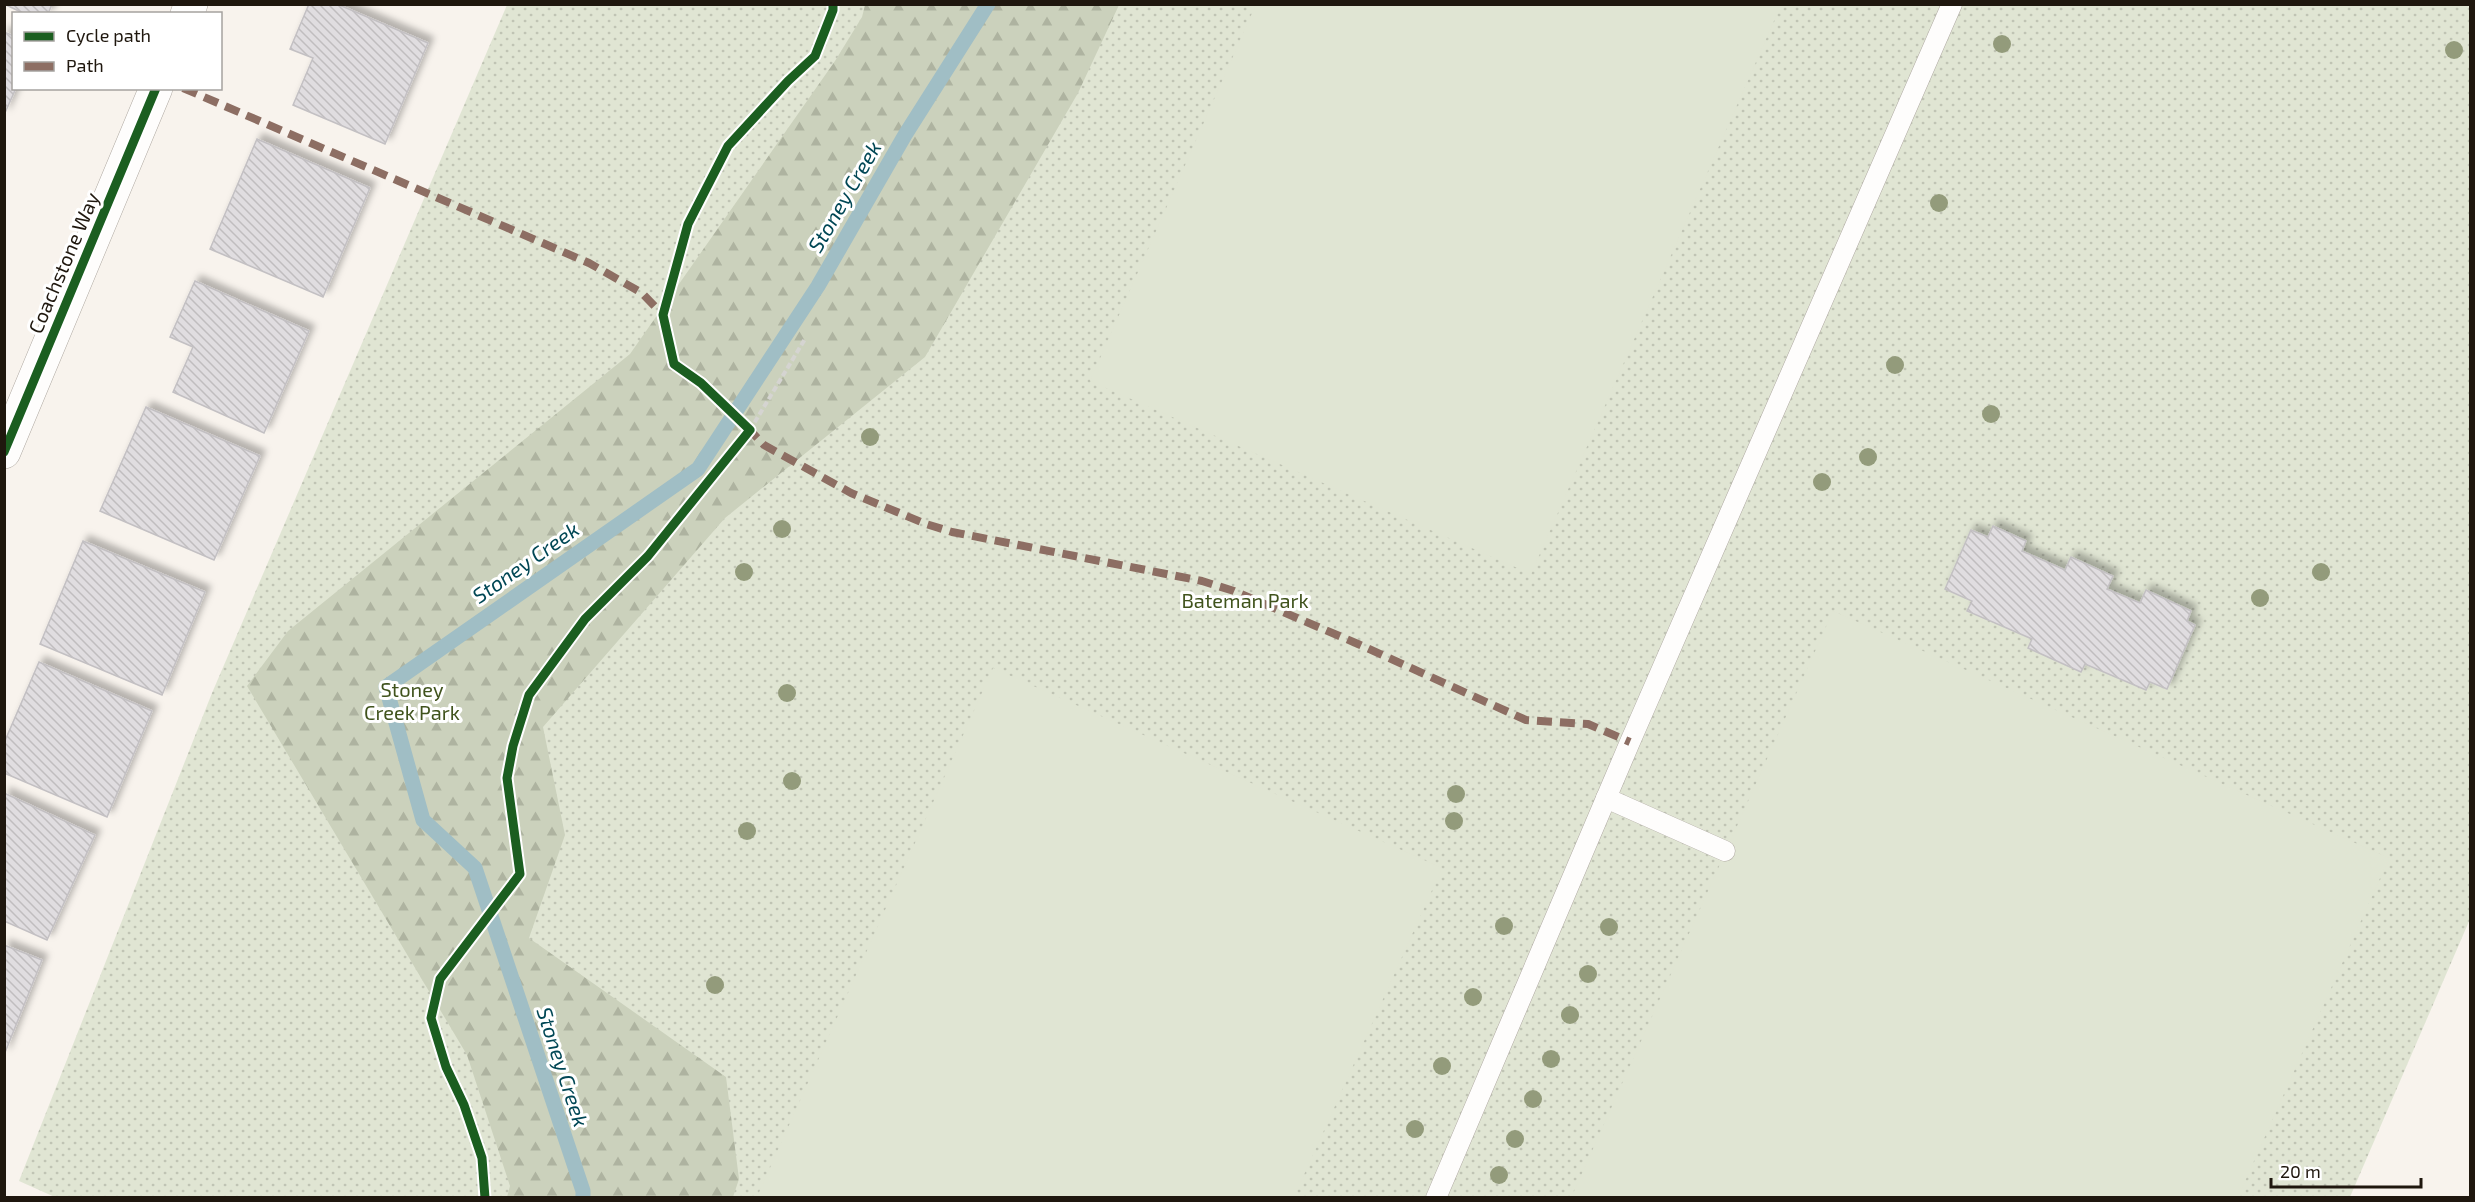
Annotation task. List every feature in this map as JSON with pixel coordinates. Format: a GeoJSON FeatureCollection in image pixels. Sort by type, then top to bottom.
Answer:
{"type":"FeatureCollection","features":[{"type":"Feature","properties":{"kind":"street","name":"Coachstone Way"},"geometry":{"type":"LineString","coordinates":[[4,452],[155,90]]}},
{"type":"Feature","properties":{"kind":"lane"},"geometry":{"type":"LineString","coordinates":[[1436,1197],[1606,798],[1952,4]]}},
{"type":"Feature","properties":{"kind":"lane"},"geometry":{"type":"LineString","coordinates":[[1606,798],[1725,851]]}},
{"type":"Feature","properties":{"kind":"path"},"geometry":{"type":"LineString","coordinates":[[750,430],[805,339]]}},
{"type":"Feature","properties":{"kind":"green space"},"geometry":{"type":"Polygon","coordinates":[[[1256,4],[1781,5],[1531,574],[1090,381],[1256,4]]]}},
{"type":"Feature","properties":{"kind":"green space","name":"Bateman Park"},"geometry":{"type":"Polygon","coordinates":[[[507,5],[2470,5],[2470,919],[2350,1197],[57,1198],[19,1181],[212,693],[507,5]]]}},
{"type":"Feature","properties":{"kind":"green space","name":"Stoney Creek Park"},"geometry":{"type":"Polygon","coordinates":[[[865,5],[1119,5],[1078,93],[925,357],[725,518],[543,727],[565,835],[529,938],[726,1077],[739,1179],[733,1197],[507,1197],[510,1186],[467,1055],[247,686],[288,631],[630,354],[835,61],[862,17],[865,5]]]}},
{"type":"Feature","properties":{"kind":"green space"},"geometry":{"type":"Polygon","coordinates":[[[1833,611],[2389,858],[2238,1197],[1571,1198],[1833,611]]]}},
{"type":"Feature","properties":{"kind":"green space"},"geometry":{"type":"Polygon","coordinates":[[[993,668],[1442,868],[1294,1197],[757,1197],[993,668]]]}},
{"type":"Feature","properties":{"kind":"building"},"geometry":{"type":"Polygon","coordinates":[[[4,4],[52,4],[49,12],[21,12],[4,4]]]}},
{"type":"Feature","properties":{"kind":"building"},"geometry":{"type":"Polygon","coordinates":[[[309,4],[337,4],[428,43],[385,144],[293,105],[313,58],[290,49],[309,4]]]}},
{"type":"Feature","properties":{"kind":"building"},"geometry":{"type":"Polygon","coordinates":[[[4,32],[12,35],[12,90],[15,90],[4,115],[4,32]]]}},
{"type":"Feature","properties":{"kind":"building"},"geometry":{"type":"Polygon","coordinates":[[[257,139],[370,188],[323,297],[210,249],[257,139]]]}},
{"type":"Feature","properties":{"kind":"building"},"geometry":{"type":"Polygon","coordinates":[[[195,281],[309,331],[264,433],[173,392],[193,347],[170,337],[195,281]]]}},
{"type":"Feature","properties":{"kind":"building"},"geometry":{"type":"Polygon","coordinates":[[[146,407],[260,456],[214,560],[100,511],[146,407]]]}},
{"type":"Feature","properties":{"kind":"building"},"geometry":{"type":"Polygon","coordinates":[[[1993,526],[2026,541],[2022,551],[2065,570],[2071,557],[2113,576],[2107,589],[2140,603],[2146,590],[2191,611],[2187,621],[2195,625],[2167,689],[2150,682],[2146,690],[2085,664],[2081,672],[2028,648],[2032,639],[1967,611],[1972,601],[1945,589],[1971,530],[1988,537],[1993,526]]]}},
{"type":"Feature","properties":{"kind":"building"},"geometry":{"type":"Polygon","coordinates":[[[83,541],[205,592],[162,695],[40,644],[83,541]]]}},
{"type":"Feature","properties":{"kind":"building"},"geometry":{"type":"Polygon","coordinates":[[[39,662],[152,711],[107,817],[4,773],[4,743],[39,662]]]}},
{"type":"Feature","properties":{"kind":"building"},"geometry":{"type":"Polygon","coordinates":[[[4,793],[95,835],[47,940],[4,921],[4,793]]]}},
{"type":"Feature","properties":{"kind":"building"},"geometry":{"type":"Polygon","coordinates":[[[4,945],[42,960],[4,1055],[4,945]]]}},
{"type":"Feature","properties":{"kind":"waterway","name":"Stoney Creek"},"geometry":{"type":"LineString","coordinates":[[583,1198],[583,1191],[475,868],[423,820],[386,687],[698,469],[818,286],[905,135],[988,4]]}},
{"type":"Feature","properties":{"kind":"marked path"},"geometry":{"type":"LineString","coordinates":[[188,90],[589,263],[642,293],[663,315]]}},
{"type":"Feature","properties":{"kind":"marked path"},"geometry":{"type":"LineString","coordinates":[[747,427],[764,445],[851,493],[926,524],[952,532],[1202,581],[1234,591],[1358,644],[1526,720],[1588,724],[1630,742]]}},
{"type":"Feature","properties":{"kind":"cycle path"},"geometry":{"type":"LineString","coordinates":[[485,1198],[482,1158],[464,1105],[446,1067],[431,1018],[440,979],[520,874],[507,778],[513,746],[529,695],[585,619],[648,556],[750,430],[701,383],[674,364],[663,315],[688,224],[728,146],[788,81],[815,56],[833,10],[833,4]]}},
{"type":"Feature","properties":{"kind":"cycle path"},"geometry":{"type":"LineString","coordinates":[[4,452],[155,90]]}}]}
